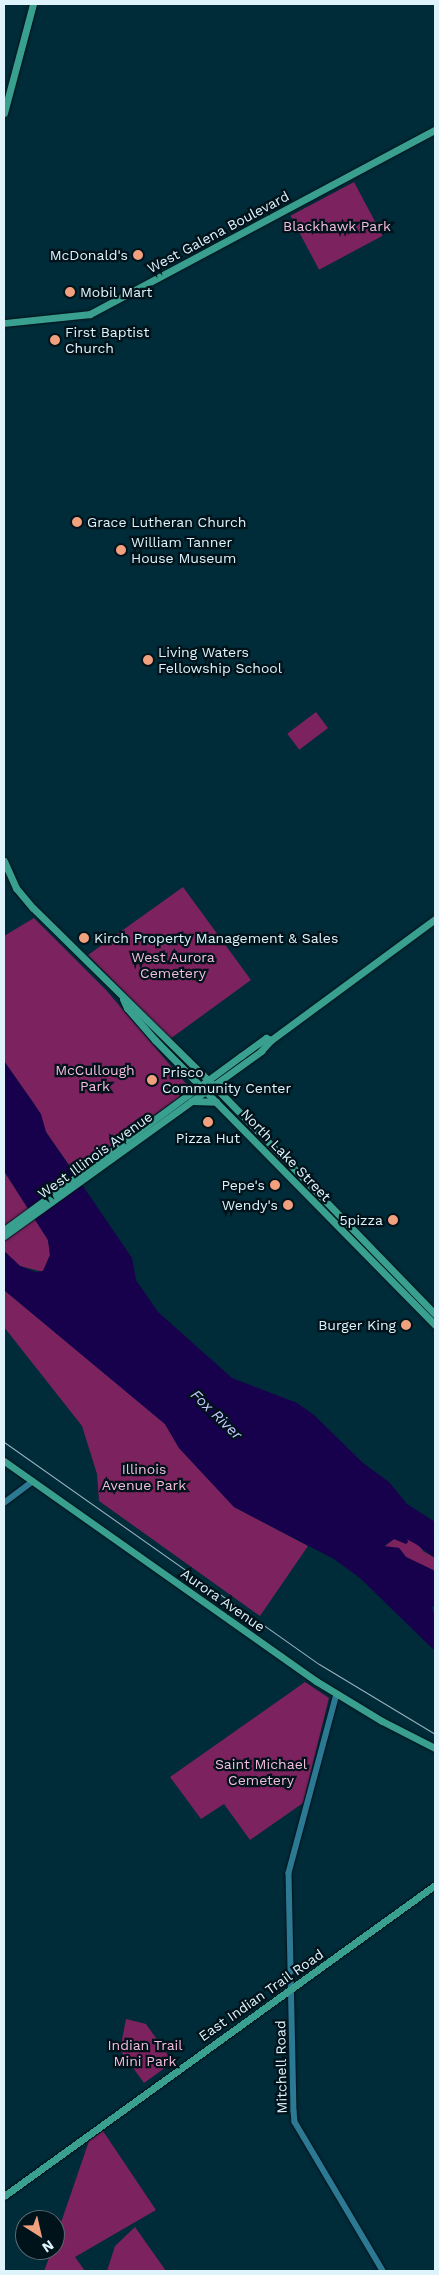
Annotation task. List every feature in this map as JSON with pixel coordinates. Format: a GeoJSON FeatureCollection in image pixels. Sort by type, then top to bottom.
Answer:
{"type":"FeatureCollection","features":[{"type":"Feature","properties":{"kind":"main road"},"geometry":{"type":"LineString","coordinates":[[4,113],[33,4]]}},
{"type":"Feature","properties":{"kind":"main road","name":"West Galena Boulevard"},"geometry":{"type":"LineString","coordinates":[[4,323],[80,318],[90,314],[435,130]]}},
{"type":"Feature","properties":{"kind":"main road","name":"North Lake Street"},"geometry":{"type":"LineString","coordinates":[[4,862],[21,895],[123,999],[140,1024],[435,1325]]}},
{"type":"Feature","properties":{"kind":"main road","name":"West Illinois Avenue"},"geometry":{"type":"LineString","coordinates":[[83,1176],[210,1083],[269,1044],[271,1040],[435,919]]}},
{"type":"Feature","properties":{"kind":"main road","name":"North Lake Street"},"geometry":{"type":"LineString","coordinates":[[123,999],[131,1003],[435,1314]]}},
{"type":"Feature","properties":{"kind":"main road","name":"West Illinois Avenue"},"geometry":{"type":"LineString","coordinates":[[4,1230],[192,1101],[203,1088]]}},
{"type":"Feature","properties":{"kind":"main road"},"geometry":{"type":"LineString","coordinates":[[192,1101],[217,1102]]}},
{"type":"Feature","properties":{"kind":"main road","name":"West Illinois Avenue"},"geometry":{"type":"LineString","coordinates":[[4,1236],[21,1220]]}},
{"type":"Feature","properties":{"kind":"main road","name":"Aurora Avenue"},"geometry":{"type":"LineString","coordinates":[[4,1462],[337,1694],[435,1748]]}},
{"type":"Feature","properties":{"kind":"main road","name":"East Indian Trail Road"},"geometry":{"type":"LineString","coordinates":[[4,2196],[435,1885]]}},
{"type":"Feature","properties":{"kind":"street"},"geometry":{"type":"LineString","coordinates":[[4,1503],[33,1482]]}},
{"type":"Feature","properties":{"kind":"street","name":"Mitchell Road"},"geometry":{"type":"LineString","coordinates":[[337,1694],[290,1865],[295,2122],[383,2271]]}},
{"type":"Feature","properties":{"kind":"green space","name":"Blackhawk Park"},"geometry":{"type":"Polygon","coordinates":[[[354,182],[383,236],[319,270],[290,216],[354,182]]]}},
{"type":"Feature","properties":{"kind":"green space"},"geometry":{"type":"Polygon","coordinates":[[[316,712],[328,728],[299,750],[287,734],[316,712]]]}},
{"type":"Feature","properties":{"kind":"green space","name":"West Aurora Cemetery"},"geometry":{"type":"Polygon","coordinates":[[[183,887],[251,980],[170,1039],[88,955],[183,887]]]}},
{"type":"Feature","properties":{"kind":"green space","name":"McCullough Park"},"geometry":{"type":"Polygon","coordinates":[[[34,918],[106,990],[188,1086],[178,1098],[74,1172],[46,1132],[35,1105],[4,1061],[4,936],[34,918]]]}},
{"type":"Feature","properties":{"kind":"green space"},"geometry":{"type":"Polygon","coordinates":[[[4,1171],[48,1240],[50,1255],[43,1272],[20,1266],[4,1251],[4,1171]]]}},
{"type":"Feature","properties":{"kind":"green space","name":"Illinois Avenue Park"},"geometry":{"type":"Polygon","coordinates":[[[4,1290],[165,1424],[179,1448],[234,1507],[308,1546],[260,1616],[99,1501],[97,1474],[82,1426],[4,1327],[4,1290]]]}},
{"type":"Feature","properties":{"kind":"green space"},"geometry":{"type":"Polygon","coordinates":[[[409,1532],[423,1551],[435,1558],[435,1571],[406,1557],[399,1548],[384,1547],[394,1539],[402,1542],[404,1533],[409,1532]]]}},
{"type":"Feature","properties":{"kind":"green space","name":"Saint Michael Cemetery"},"geometry":{"type":"Polygon","coordinates":[[[305,1682],[329,1698],[303,1803],[250,1840],[224,1804],[201,1819],[170,1777],[305,1682]]]}},
{"type":"Feature","properties":{"kind":"green space","name":"Indian Trail Mini Park"},"geometry":{"type":"Polygon","coordinates":[[[126,2019],[146,2024],[173,2062],[144,2083],[120,2050],[126,2019]]]}},
{"type":"Feature","properties":{"kind":"green space"},"geometry":{"type":"Polygon","coordinates":[[[103,2131],[156,2210],[75,2257],[85,2271],[44,2271],[48,2260],[65,2260],[65,2211],[89,2141],[103,2131]]]}},
{"type":"Feature","properties":{"kind":"green space"},"geometry":{"type":"Polygon","coordinates":[[[135,2227],[166,2271],[107,2271],[115,2246],[135,2227]]]}},
{"type":"Feature","properties":{"kind":"water"},"geometry":{"type":"Polygon","coordinates":[[[4,1061],[41,1114],[46,1132],[132,1258],[136,1280],[158,1312],[232,1378],[297,1403],[314,1415],[363,1463],[389,1482],[407,1504],[435,1522],[435,1558],[412,1541],[408,1532],[405,1533],[408,1542],[406,1544],[394,1539],[384,1546],[399,1548],[406,1557],[435,1571],[435,1606],[432,1607],[435,1618],[435,1651],[360,1578],[334,1559],[234,1507],[179,1448],[165,1424],[4,1290],[4,1251],[20,1266],[35,1272],[43,1271],[50,1255],[48,1240],[4,1171],[4,1061]]]}},
{"type":"Feature","properties":{"kind":"waterway","name":"Fox River"},"geometry":{"type":"LineString","coordinates":[[397,1530],[435,1549]]}},
{"type":"Feature","properties":{"kind":"railway"},"geometry":{"type":"LineString","coordinates":[[4,1442],[319,1664],[435,1734]]}},
{"type":"Feature","properties":{"kind":"place","name":"McDonald's"},"geometry":{"type":"Point","coordinates":[138,255]}},
{"type":"Feature","properties":{"kind":"place","name":"Mobil Mart"},"geometry":{"type":"Point","coordinates":[70,292]}},
{"type":"Feature","properties":{"kind":"place","name":"First Baptist Church"},"geometry":{"type":"Point","coordinates":[55,340]}},
{"type":"Feature","properties":{"kind":"place","name":"Grace Lutheran Church"},"geometry":{"type":"Point","coordinates":[77,522]}},
{"type":"Feature","properties":{"kind":"place","name":"William Tanner House Museum"},"geometry":{"type":"Point","coordinates":[121,550]}},
{"type":"Feature","properties":{"kind":"place","name":"Living Waters Fellowship School"},"geometry":{"type":"Point","coordinates":[148,660]}},
{"type":"Feature","properties":{"kind":"place","name":"Kirch Property Management & Sales"},"geometry":{"type":"Point","coordinates":[84,938]}},
{"type":"Feature","properties":{"kind":"place","name":"Prisco Community Center"},"geometry":{"type":"Point","coordinates":[152,1080]}},
{"type":"Feature","properties":{"kind":"place","name":"Pizza Hut"},"geometry":{"type":"Point","coordinates":[208,1122]}},
{"type":"Feature","properties":{"kind":"place","name":"Pepe's"},"geometry":{"type":"Point","coordinates":[275,1185]}},
{"type":"Feature","properties":{"kind":"place","name":"Wendy's"},"geometry":{"type":"Point","coordinates":[288,1205]}},
{"type":"Feature","properties":{"kind":"place","name":"5pizza"},"geometry":{"type":"Point","coordinates":[393,1220]}},
{"type":"Feature","properties":{"kind":"place","name":"Burger King"},"geometry":{"type":"Point","coordinates":[406,1325]}}]}
